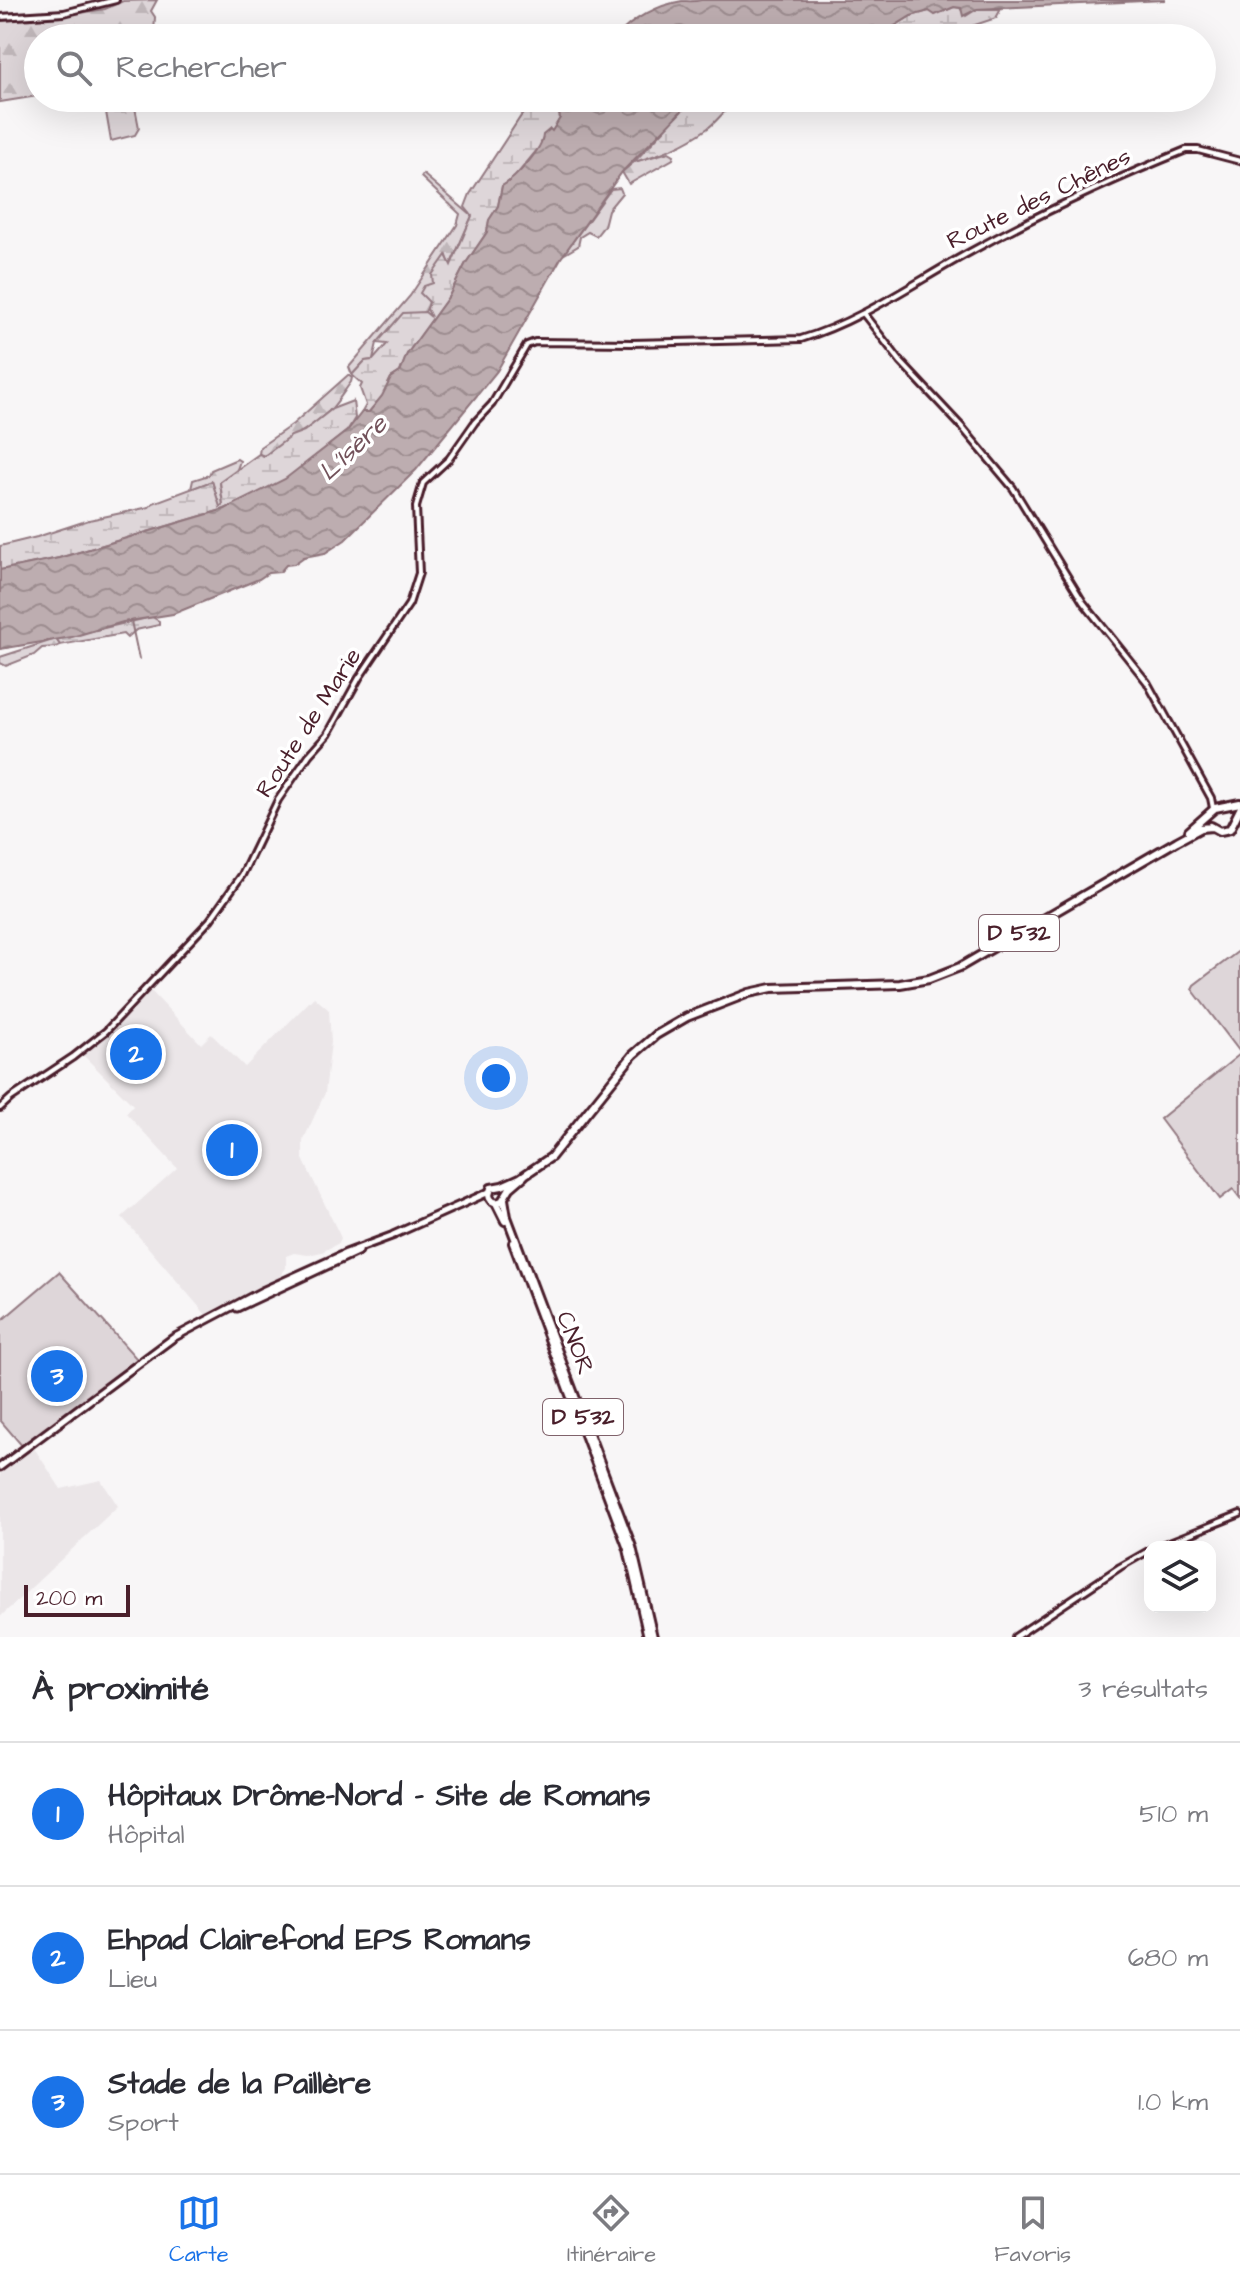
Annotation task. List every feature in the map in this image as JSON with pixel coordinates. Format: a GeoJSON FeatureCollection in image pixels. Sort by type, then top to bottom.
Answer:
{"type":"FeatureCollection","features":[{"type":"Feature","properties":{"kind":"main road","name":"D 532"},"geometry":{"type":"LineString","coordinates":[[1177,841],[1218,809],[1240,806]]}},
{"type":"Feature","properties":{"kind":"main road","name":"D 532"},"geometry":{"type":"LineString","coordinates":[[1235,817],[1240,806]]}},
{"type":"Feature","properties":{"kind":"main road"},"geometry":{"type":"LineString","coordinates":[[1218,809],[1235,817],[1227,831],[1212,827],[1218,809]]}},
{"type":"Feature","properties":{"kind":"main road","name":"D 532"},"geometry":{"type":"LineString","coordinates":[[505,1197],[524,1176],[559,1150],[642,1046],[676,1022],[738,997],[772,988],[900,984],[941,975],[960,967],[1177,841],[1201,828],[1212,827]]}},
{"type":"Feature","properties":{"kind":"main road","name":"D 532"},"geometry":{"type":"LineString","coordinates":[[502,1186],[524,1176]]}},
{"type":"Feature","properties":{"kind":"main road"},"geometry":{"type":"LineString","coordinates":[[207,1321],[489,1192],[494,1186],[502,1186]]}},
{"type":"Feature","properties":{"kind":"main road","name":"CNOR"},"geometry":{"type":"LineString","coordinates":[[502,1186],[507,1217],[632,1547],[651,1637]]}},
{"type":"Feature","properties":{"kind":"main road","name":"CNOR"},"geometry":{"type":"LineString","coordinates":[[489,1192],[628,1549],[651,1637]]}},
{"type":"Feature","properties":{"kind":"main road"},"geometry":{"type":"LineString","coordinates":[[464,1203],[494,1202],[505,1197]]}},
{"type":"Feature","properties":{"kind":"main road"},"geometry":{"type":"LineString","coordinates":[[0,1467],[158,1348],[301,1273],[394,1235]]}},
{"type":"Feature","properties":{"kind":"street"},"geometry":{"type":"LineString","coordinates":[[0,17],[64,13],[116,0]]}},
{"type":"Feature","properties":{"kind":"street","name":"Route des Chênes"},"geometry":{"type":"LineString","coordinates":[[530,343],[801,339],[863,313],[1022,223],[1110,181],[1186,150],[1240,161]]}},
{"type":"Feature","properties":{"kind":"street"},"geometry":{"type":"LineString","coordinates":[[863,313],[901,362],[961,426],[1018,495],[1083,602],[1147,682],[1218,809]]}},
{"type":"Feature","properties":{"kind":"street","name":"Route de Marie"},"geometry":{"type":"LineString","coordinates":[[0,1108],[106,1031],[210,920],[242,875],[278,800],[309,755],[328,734],[359,678],[409,604],[419,573],[416,507],[423,483],[456,450],[492,404],[530,343]]}},
{"type":"Feature","properties":{"kind":"street"},"geometry":{"type":"LineString","coordinates":[[1172,1541],[1240,1514]]}},
{"type":"Feature","properties":{"kind":"street"},"geometry":{"type":"LineString","coordinates":[[1015,1637],[1144,1553]]}},
{"type":"Feature","properties":{"kind":"shaded area"},"geometry":{"type":"Polygon","coordinates":[[[150,990],[201,1044],[211,1034],[245,1067],[314,997],[329,1010],[331,1042],[325,1093],[303,1141],[303,1159],[341,1238],[339,1243],[322,1252],[286,1256],[286,1268],[279,1278],[207,1316],[122,1217],[177,1168],[126,1113],[133,1105],[83,1055],[105,1039],[150,990]]]}},
{"type":"Feature","properties":{"kind":"shaded area"},"geometry":{"type":"Polygon","coordinates":[[[34,1448],[61,1489],[101,1480],[118,1506],[0,1617],[0,1474],[34,1448]]]}},
{"type":"Feature","properties":{"kind":"green space"},"geometry":{"type":"Polygon","coordinates":[[[157,0],[151,11],[155,24],[24,24],[24,98],[0,102],[0,21],[62,16],[105,9],[123,1],[157,0]]]}},
{"type":"Feature","properties":{"kind":"green space"},"geometry":{"type":"Polygon","coordinates":[[[960,8],[966,16],[977,9],[1001,9],[996,18],[978,24],[898,24],[929,11],[960,8]]]}},
{"type":"Feature","properties":{"kind":"green space"},"geometry":{"type":"Polygon","coordinates":[[[106,112],[136,112],[139,128],[135,135],[111,141],[106,112]]]}},
{"type":"Feature","properties":{"kind":"green space"},"geometry":{"type":"Polygon","coordinates":[[[525,112],[544,112],[559,113],[560,118],[514,178],[502,186],[487,232],[449,296],[407,354],[400,372],[391,378],[383,396],[369,412],[362,412],[366,405],[360,388],[362,384],[352,375],[365,361],[373,360],[387,344],[377,343],[403,313],[425,312],[431,317],[427,309],[429,302],[420,293],[424,286],[433,283],[432,275],[446,255],[451,265],[472,216],[465,207],[470,194],[525,112]]]}},
{"type":"Feature","properties":{"kind":"green space"},"geometry":{"type":"Polygon","coordinates":[[[681,112],[725,112],[691,139],[634,162],[681,112]]]}},
{"type":"Feature","properties":{"kind":"green space"},"geometry":{"type":"Polygon","coordinates":[[[669,152],[674,155],[673,159],[629,184],[622,172],[634,162],[669,152]]]}},
{"type":"Feature","properties":{"kind":"green space"},"geometry":{"type":"Polygon","coordinates":[[[423,174],[472,216],[450,266],[447,256],[433,283],[427,287],[429,304],[425,312],[377,343],[373,360],[365,361],[352,375],[349,367],[410,296],[457,225],[460,214],[421,177],[423,174]]]}},
{"type":"Feature","properties":{"kind":"green space"},"geometry":{"type":"Polygon","coordinates":[[[620,188],[622,193],[608,210],[604,226],[596,236],[588,232],[580,237],[578,246],[563,255],[611,189],[620,188]]]}},
{"type":"Feature","properties":{"kind":"green space"},"geometry":{"type":"Polygon","coordinates":[[[348,375],[352,378],[351,382],[325,415],[264,456],[259,454],[260,447],[293,424],[348,375]]]}},
{"type":"Feature","properties":{"kind":"green space"},"geometry":{"type":"Polygon","coordinates":[[[353,401],[355,418],[347,431],[285,480],[225,509],[59,558],[0,570],[0,546],[89,520],[149,507],[212,481],[220,507],[223,504],[220,482],[259,454],[264,456],[291,436],[304,431],[332,409],[353,401]]]}},
{"type":"Feature","properties":{"kind":"green space"},"geometry":{"type":"Polygon","coordinates":[[[237,459],[240,461],[236,472],[220,483],[223,505],[220,508],[212,481],[191,489],[193,480],[237,459]]]}},
{"type":"Feature","properties":{"kind":"green space"},"geometry":{"type":"Polygon","coordinates":[[[152,617],[159,621],[159,625],[136,630],[127,638],[123,634],[60,645],[56,639],[152,617]]]}},
{"type":"Feature","properties":{"kind":"green space"},"geometry":{"type":"Polygon","coordinates":[[[56,639],[60,645],[56,647],[42,648],[34,655],[6,666],[0,663],[0,657],[56,639]]]}},
{"type":"Feature","properties":{"kind":"green space"},"geometry":{"type":"Polygon","coordinates":[[[1240,950],[1240,1052],[1192,989],[1240,950]]]}},
{"type":"Feature","properties":{"kind":"green space"},"geometry":{"type":"Polygon","coordinates":[[[1240,1054],[1240,1198],[1233,1189],[1220,1199],[1160,1119],[1240,1054]]]}},
{"type":"Feature","properties":{"kind":"green space"},"geometry":{"type":"Polygon","coordinates":[[[59,1272],[137,1359],[23,1447],[0,1420],[0,1322],[59,1272]]]}},
{"type":"Feature","properties":{"kind":"water"},"geometry":{"type":"Polygon","coordinates":[[[1165,0],[977,9],[963,16],[961,8],[954,7],[935,15],[929,11],[911,16],[898,24],[631,24],[654,9],[693,1],[1165,0]]]}},
{"type":"Feature","properties":{"kind":"water","name":"L'Isère"},"geometry":{"type":"Polygon","coordinates":[[[680,112],[622,172],[561,258],[497,371],[416,470],[345,540],[325,553],[304,557],[286,565],[280,572],[268,573],[173,614],[123,622],[72,637],[0,649],[0,570],[59,558],[225,509],[285,479],[347,431],[362,412],[369,412],[391,378],[400,372],[407,354],[449,296],[487,232],[502,186],[533,156],[543,135],[550,129],[552,131],[560,118],[559,113],[680,112]]]}},
{"type":"Feature","properties":{"kind":"waterway"},"geometry":{"type":"LineString","coordinates":[[131,621],[139,659]]}},
{"type":"Feature","properties":{"kind":"place","name":"Ehpad Clairefond EPS Romans"},"geometry":{"type":"Point","coordinates":[136,1054]}},
{"type":"Feature","properties":{"kind":"place","name":"Hôpitaux Drôme-Nord - Site de Romans"},"geometry":{"type":"Point","coordinates":[232,1150]}},
{"type":"Feature","properties":{"kind":"place","name":"Stade de la Paillère"},"geometry":{"type":"Point","coordinates":[57,1376]}}]}
